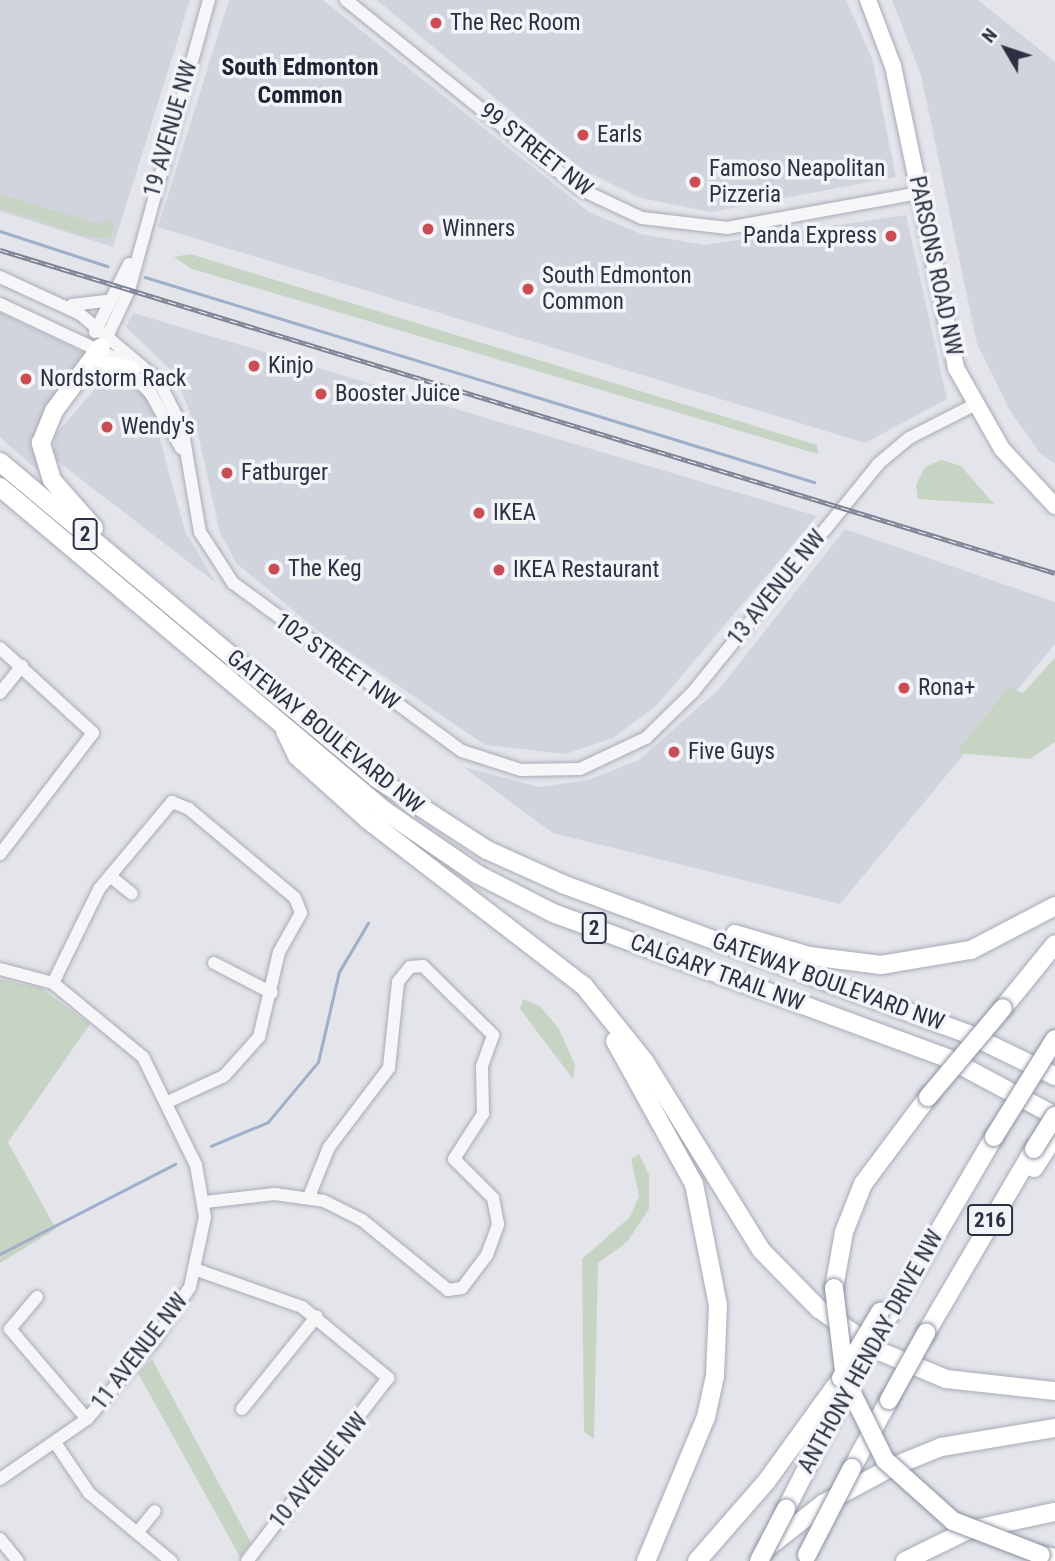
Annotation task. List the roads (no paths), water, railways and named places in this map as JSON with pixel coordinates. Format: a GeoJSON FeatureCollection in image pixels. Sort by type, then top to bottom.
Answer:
{"type":"FeatureCollection","features":[{"type":"Feature","properties":{"kind":"highway"},"geometry":{"type":"LineString","coordinates":[[100,341],[83,375],[44,429],[45,467],[60,494],[170,605]]}},
{"type":"Feature","properties":{"kind":"highway"},"geometry":{"type":"LineString","coordinates":[[83,375],[104,365],[131,370]]}},
{"type":"Feature","properties":{"kind":"highway","name":"GATEWAY BOULEVARD NW"},"geometry":{"type":"LineString","coordinates":[[0,463],[415,807],[565,886],[891,1003],[968,1034],[1055,1076]]}},
{"type":"Feature","properties":{"kind":"highway","name":"CALGARY TRAIL NW"},"geometry":{"type":"LineString","coordinates":[[0,487],[281,724],[431,845],[515,895],[947,1058],[1055,1116]]}},
{"type":"Feature","properties":{"kind":"highway"},"geometry":{"type":"LineString","coordinates":[[281,724],[297,756],[367,819],[558,962],[606,1010],[645,1062],[761,1250],[819,1309],[879,1351],[936,1376],[1005,1390],[1055,1391]]}},
{"type":"Feature","properties":{"kind":"highway"},"geometry":{"type":"LineString","coordinates":[[565,886],[594,888],[809,956],[881,965],[971,950],[1055,906]]}},
{"type":"Feature","properties":{"kind":"highway"},"geometry":{"type":"LineString","coordinates":[[1048,1556],[953,1521],[886,1460],[845,1379],[834,1288],[844,1232],[863,1184],[928,1097],[1055,944]]}},
{"type":"Feature","properties":{"kind":"highway"},"geometry":{"type":"LineString","coordinates":[[558,962],[626,1058],[678,1149],[702,1206],[716,1272],[715,1376],[706,1417],[646,1561]]}},
{"type":"Feature","properties":{"kind":"highway"},"geometry":{"type":"LineString","coordinates":[[891,1003],[968,1025],[1055,1065]]}},
{"type":"Feature","properties":{"kind":"highway","name":"ANTHONY HENDAY DRIVE NW"},"geometry":{"type":"LineString","coordinates":[[759,1561],[844,1383],[1055,1039]]}},
{"type":"Feature","properties":{"kind":"highway","name":"ANTHONY HENDAY DRIVE NW"},"geometry":{"type":"LineString","coordinates":[[805,1558],[948,1292],[1038,1152],[1055,1116]]}},
{"type":"Feature","properties":{"kind":"highway"},"geometry":{"type":"LineString","coordinates":[[1038,1152],[1055,1136]]}},
{"type":"Feature","properties":{"kind":"highway"},"geometry":{"type":"LineString","coordinates":[[696,1561],[766,1482],[844,1383]]}},
{"type":"Feature","properties":{"kind":"highway"},"geometry":{"type":"LineString","coordinates":[[753,1561],[794,1524],[875,1475],[941,1447],[1055,1427]]}},
{"type":"Feature","properties":{"kind":"highway"},"geometry":{"type":"LineString","coordinates":[[905,1561],[966,1531],[1055,1512]]}},
{"type":"Feature","properties":{"kind":"main road","name":"PARSONS ROAD NW"},"geometry":{"type":"LineString","coordinates":[[869,0],[888,47],[953,356],[974,405],[1003,450],[1055,506]]}},
{"type":"Feature","properties":{"kind":"street","name":"19 AVENUE NW"},"geometry":{"type":"LineString","coordinates":[[100,341],[129,290],[133,259],[209,0]]}},
{"type":"Feature","properties":{"kind":"street","name":"99 STREET NW"},"geometry":{"type":"LineString","coordinates":[[346,0],[580,189],[642,218],[727,229],[920,193]]}},
{"type":"Feature","properties":{"kind":"street","name":"19 AVENUE NW"},"geometry":{"type":"LineString","coordinates":[[98,326],[133,259]]}},
{"type":"Feature","properties":{"kind":"street"},"geometry":{"type":"LineString","coordinates":[[0,277],[62,303],[87,308],[110,300]]}},
{"type":"Feature","properties":{"kind":"street","name":"102 STREET NW"},"geometry":{"type":"LineString","coordinates":[[62,303],[98,326],[100,341],[131,370],[183,451]]}},
{"type":"Feature","properties":{"kind":"street"},"geometry":{"type":"LineString","coordinates":[[0,304],[100,341]]}},
{"type":"Feature","properties":{"kind":"street","name":"102 STREET NW"},"geometry":{"type":"LineString","coordinates":[[100,341],[165,390],[182,427],[183,451],[200,531],[248,597],[461,751],[521,770],[580,769]]}},
{"type":"Feature","properties":{"kind":"street","name":"13 AVENUE NW"},"geometry":{"type":"LineString","coordinates":[[580,769],[616,757],[663,725],[878,464],[909,438],[974,405]]}},
{"type":"Feature","properties":{"kind":"street"},"geometry":{"type":"LineString","coordinates":[[0,648],[93,733],[0,854]]}},
{"type":"Feature","properties":{"kind":"street"},"geometry":{"type":"LineString","coordinates":[[0,693],[22,666]]}},
{"type":"Feature","properties":{"kind":"street"},"geometry":{"type":"LineString","coordinates":[[53,984],[110,876],[175,802],[302,909],[279,953],[263,1031],[240,1062],[217,1081],[170,1101]]}},
{"type":"Feature","properties":{"kind":"street"},"geometry":{"type":"LineString","coordinates":[[110,876],[132,894]]}},
{"type":"Feature","properties":{"kind":"street"},"geometry":{"type":"LineString","coordinates":[[214,963],[272,993]]}},
{"type":"Feature","properties":{"kind":"street"},"geometry":{"type":"LineString","coordinates":[[0,969],[53,984],[136,1049],[170,1101],[205,1202],[309,1197],[356,1216],[455,1291],[483,1262],[498,1224],[493,1198],[454,1159],[483,1114],[482,1066],[493,1035],[475,1010],[416,965],[395,990],[386,1074],[330,1147],[309,1197]]}},
{"type":"Feature","properties":{"kind":"street","name":"11 AVENUE NW"},"geometry":{"type":"LineString","coordinates":[[0,1479],[56,1444],[87,1419],[171,1319],[197,1270],[205,1202]]}},
{"type":"Feature","properties":{"kind":"street"},"geometry":{"type":"LineString","coordinates":[[197,1270],[271,1293],[317,1316],[242,1409]]}},
{"type":"Feature","properties":{"kind":"street","name":"11 AVENUE NW"},"geometry":{"type":"LineString","coordinates":[[37,1297],[10,1329],[87,1419]]}},
{"type":"Feature","properties":{"kind":"street","name":"10 AVENUE NW"},"geometry":{"type":"LineString","coordinates":[[247,1561],[387,1378],[317,1316]]}},
{"type":"Feature","properties":{"kind":"street"},"geometry":{"type":"LineString","coordinates":[[56,1444],[89,1493],[172,1561]]}},
{"type":"Feature","properties":{"kind":"street"},"geometry":{"type":"LineString","coordinates":[[137,1533],[155,1511]]}},
{"type":"Feature","properties":{"kind":"street"},"geometry":{"type":"LineString","coordinates":[[0,1539],[18,1561]]}},
{"type":"Feature","properties":{"kind":"waterway"},"geometry":{"type":"LineString","coordinates":[[0,231],[107,266]]}},
{"type":"Feature","properties":{"kind":"waterway"},"geometry":{"type":"LineString","coordinates":[[145,277],[814,482]]}},
{"type":"Feature","properties":{"kind":"waterway"},"geometry":{"type":"LineString","coordinates":[[211,1146],[268,1122],[318,1062],[339,972],[368,923]]}},
{"type":"Feature","properties":{"kind":"waterway"},"geometry":{"type":"LineString","coordinates":[[0,1254],[175,1164]]}},
{"type":"Feature","properties":{"kind":"railway"},"geometry":{"type":"LineString","coordinates":[[0,250],[1055,573]]}},
{"type":"Feature","properties":{"kind":"place","name":"The Rec Room"},"geometry":{"type":"Point","coordinates":[436,23]}},
{"type":"Feature","properties":{"kind":"place","name":"Earls"},"geometry":{"type":"Point","coordinates":[583,135]}},
{"type":"Feature","properties":{"kind":"place","name":"Famoso Neapolitan Pizzeria"},"geometry":{"type":"Point","coordinates":[695,182]}},
{"type":"Feature","properties":{"kind":"place","name":"Winners"},"geometry":{"type":"Point","coordinates":[428,229]}},
{"type":"Feature","properties":{"kind":"place","name":"Panda Express"},"geometry":{"type":"Point","coordinates":[891,236]}},
{"type":"Feature","properties":{"kind":"place","name":"South Edmonton Common"},"geometry":{"type":"Point","coordinates":[528,289]}},
{"type":"Feature","properties":{"kind":"place","name":"Kinjo"},"geometry":{"type":"Point","coordinates":[254,366]}},
{"type":"Feature","properties":{"kind":"place","name":"Nordstorm Rack"},"geometry":{"type":"Point","coordinates":[26,379]}},
{"type":"Feature","properties":{"kind":"place","name":"Booster Juice"},"geometry":{"type":"Point","coordinates":[321,394]}},
{"type":"Feature","properties":{"kind":"place","name":"Wendy's"},"geometry":{"type":"Point","coordinates":[107,427]}},
{"type":"Feature","properties":{"kind":"place","name":"Fatburger"},"geometry":{"type":"Point","coordinates":[227,473]}},
{"type":"Feature","properties":{"kind":"place","name":"IKEA"},"geometry":{"type":"Point","coordinates":[479,513]}},
{"type":"Feature","properties":{"kind":"place","name":"The Keg"},"geometry":{"type":"Point","coordinates":[274,569]}},
{"type":"Feature","properties":{"kind":"place","name":"IKEA Restaurant"},"geometry":{"type":"Point","coordinates":[499,570]}},
{"type":"Feature","properties":{"kind":"place","name":"Rona+"},"geometry":{"type":"Point","coordinates":[904,688]}},
{"type":"Feature","properties":{"kind":"place","name":"Five Guys"},"geometry":{"type":"Point","coordinates":[674,752]}},
{"type":"Feature","properties":{"kind":"district","name":"South Edmonton Common"},"geometry":{"type":"Point","coordinates":[300,82]}}]}
